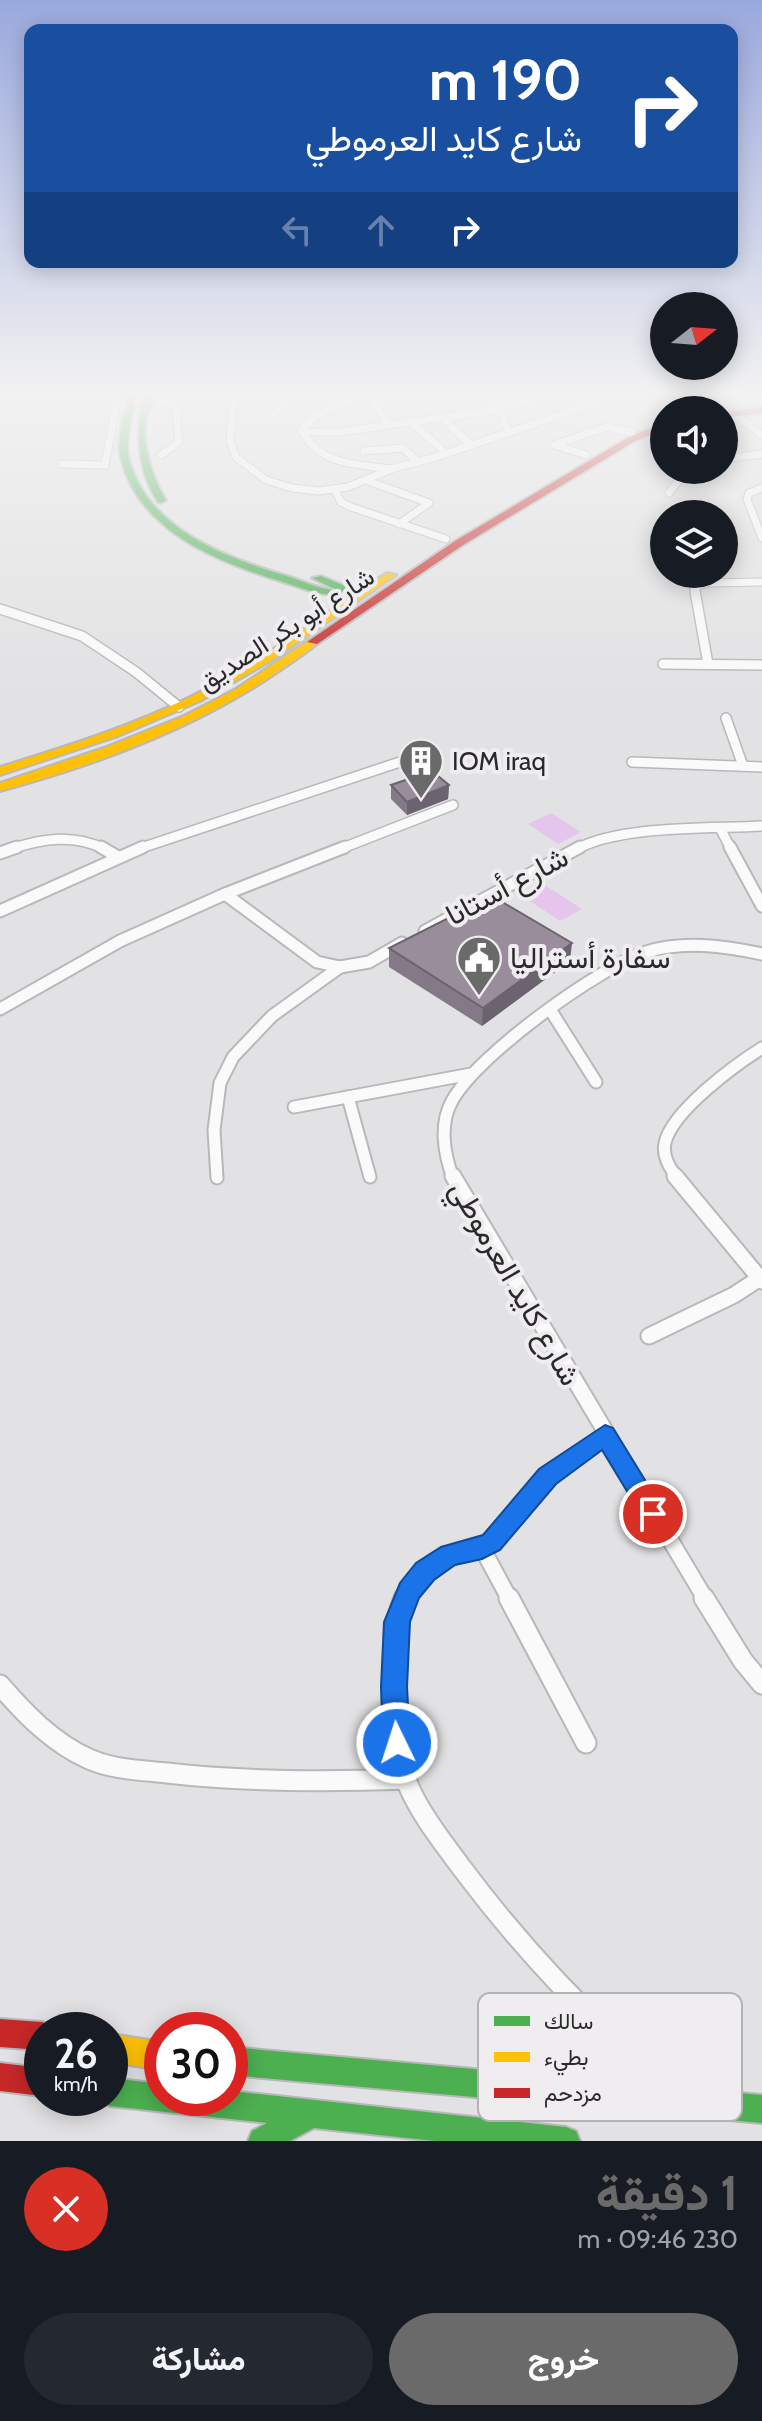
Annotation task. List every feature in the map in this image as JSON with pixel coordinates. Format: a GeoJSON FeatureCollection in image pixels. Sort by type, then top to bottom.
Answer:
{"type":"FeatureCollection","features":[{"type":"Feature","properties":{"kind":"main road"},"geometry":{"type":"LineString","coordinates":[[141,492],[155,512],[192,540],[218,553],[312,581],[350,584],[393,573]]}},
{"type":"Feature","properties":{"kind":"main road","name":"شارع أبو بكر الصديق"},"geometry":{"type":"LineString","coordinates":[[0,771],[104,738],[179,707],[224,684],[313,623],[524,492]]}},
{"type":"Feature","properties":{"kind":"main road","name":"شارع أبو بكر الصديق"},"geometry":{"type":"LineString","coordinates":[[0,787],[125,744],[210,708],[245,688],[459,543],[544,492]]}},
{"type":"Feature","properties":{"kind":"main road"},"geometry":{"type":"LineString","coordinates":[[312,581],[325,600],[324,608],[313,623]]}},
{"type":"Feature","properties":{"kind":"main road"},"geometry":{"type":"LineString","coordinates":[[0,2033],[24,2035]]}},
{"type":"Feature","properties":{"kind":"main road"},"geometry":{"type":"LineString","coordinates":[[248,2063],[478,2083]]}},
{"type":"Feature","properties":{"kind":"main road"},"geometry":{"type":"LineString","coordinates":[[0,2077],[24,2080]]}},
{"type":"Feature","properties":{"kind":"main road"},"geometry":{"type":"LineString","coordinates":[[128,2094],[566,2141]]}},
{"type":"Feature","properties":{"kind":"main road"},"geometry":{"type":"LineString","coordinates":[[742,2107],[762,2109]]}},
{"type":"Feature","properties":{"kind":"main road"},"geometry":{"type":"LineString","coordinates":[[262,2141],[310,2115]]}},
{"type":"Feature","properties":{"kind":"street"},"geometry":{"type":"LineString","coordinates":[[336,492],[344,504],[446,539]]}},
{"type":"Feature","properties":{"kind":"street"},"geometry":{"type":"LineString","coordinates":[[398,492],[429,503],[399,524]]}},
{"type":"Feature","properties":{"kind":"street"},"geometry":{"type":"LineString","coordinates":[[752,492],[747,499],[761,535]]}},
{"type":"Feature","properties":{"kind":"street"},"geometry":{"type":"LineString","coordinates":[[708,664],[694,588],[706,583],[762,582]]}},
{"type":"Feature","properties":{"kind":"street"},"geometry":{"type":"LineString","coordinates":[[0,609],[82,636],[121,661],[179,707]]}},
{"type":"Feature","properties":{"kind":"street"},"geometry":{"type":"LineString","coordinates":[[663,664],[762,665]]}},
{"type":"Feature","properties":{"kind":"street"},"geometry":{"type":"LineString","coordinates":[[726,718],[743,766]]}},
{"type":"Feature","properties":{"kind":"street"},"geometry":{"type":"LineString","coordinates":[[0,911],[118,857],[406,760]]}},
{"type":"Feature","properties":{"kind":"street"},"geometry":{"type":"LineString","coordinates":[[632,762],[762,767]]}},
{"type":"Feature","properties":{"kind":"street"},"geometry":{"type":"LineString","coordinates":[[0,1009],[120,941],[225,894],[453,805]]}},
{"type":"Feature","properties":{"kind":"street","name":"شارع أستانا"},"geometry":{"type":"LineString","coordinates":[[217,1178],[214,1130],[220,1083],[226,1069],[252,1034],[272,1016],[340,967],[369,962],[513,881],[588,843],[632,834],[762,826]]}},
{"type":"Feature","properties":{"kind":"street"},"geometry":{"type":"LineString","coordinates":[[716,829],[762,906]]}},
{"type":"Feature","properties":{"kind":"street","name":"شارع أستانا"},"geometry":{"type":"LineString","coordinates":[[716,829],[762,834]]}},
{"type":"Feature","properties":{"kind":"street"},"geometry":{"type":"LineString","coordinates":[[0,853],[38,840],[67,837],[93,842],[118,857]]}},
{"type":"Feature","properties":{"kind":"street"},"geometry":{"type":"LineString","coordinates":[[225,894],[317,962],[340,967]]}},
{"type":"Feature","properties":{"kind":"street","name":"شارع كايد العرموطي"},"geometry":{"type":"LineString","coordinates":[[762,954],[698,945],[648,952],[598,975],[472,1074],[455,1095],[443,1136],[450,1174],[736,1650],[762,1684]]}},
{"type":"Feature","properties":{"kind":"street"},"geometry":{"type":"LineString","coordinates":[[551,1011],[596,1082]]}},
{"type":"Feature","properties":{"kind":"street"},"geometry":{"type":"LineString","coordinates":[[649,1336],[761,1279],[669,1167],[665,1155],[669,1131],[733,1066],[762,1048]]}},
{"type":"Feature","properties":{"kind":"street"},"geometry":{"type":"LineString","coordinates":[[294,1107],[472,1074]]}},
{"type":"Feature","properties":{"kind":"street"},"geometry":{"type":"LineString","coordinates":[[348,1097],[370,1177]]}},
{"type":"Feature","properties":{"kind":"street"},"geometry":{"type":"LineString","coordinates":[[568,1993],[518,1942],[440,1838],[406,1779],[394,1723],[400,1610],[414,1582],[434,1563],[449,1555],[482,1548],[501,1533],[548,1476],[605,1435]]}},
{"type":"Feature","properties":{"kind":"street"},"geometry":{"type":"LineString","coordinates":[[482,1548],[586,1743]]}},
{"type":"Feature","properties":{"kind":"street"},"geometry":{"type":"LineString","coordinates":[[0,1685],[17,1706],[44,1730],[73,1750],[107,1766],[231,1780],[312,1783],[406,1779]]}},
{"type":"Feature","properties":{"kind":"shaded area"},"geometry":{"type":"Polygon","coordinates":[[[551,813],[581,832],[558,844],[528,824],[551,813]]]}},
{"type":"Feature","properties":{"kind":"shaded area"},"geometry":{"type":"Polygon","coordinates":[[[543,884],[582,909],[560,921],[521,895],[543,884]]]}},
{"type":"Feature","properties":{"kind":"building"},"geometry":{"type":"Polygon","coordinates":[[[432,771],[449,785],[407,802],[391,785],[432,771]]]}},
{"type":"Feature","properties":{"kind":"building","name":"سفارة أستراليا"},"geometry":{"type":"Polygon","coordinates":[[[492,896],[572,943],[483,1008],[389,948],[492,896]]]}},
{"type":"Feature","properties":{"kind":"traffic: fast"},"geometry":{"type":"LineString","coordinates":[[139,492],[156,514],[180,534],[209,550],[240,564],[333,594],[348,591],[317,578]]}},
{"type":"Feature","properties":{"kind":"traffic: fast"},"geometry":{"type":"LineString","coordinates":[[156,492],[161,500]]}},
{"type":"Feature","properties":{"kind":"traffic: fast"},"geometry":{"type":"LineString","coordinates":[[248,2063],[478,2083]]}},
{"type":"Feature","properties":{"kind":"traffic: fast"},"geometry":{"type":"LineString","coordinates":[[128,2094],[566,2141]]}},
{"type":"Feature","properties":{"kind":"traffic: fast"},"geometry":{"type":"LineString","coordinates":[[742,2107],[762,2109]]}},
{"type":"Feature","properties":{"kind":"traffic: fast"},"geometry":{"type":"LineString","coordinates":[[262,2141],[310,2115]]}},
{"type":"Feature","properties":{"kind":"traffic: slow"},"geometry":{"type":"LineString","coordinates":[[0,771],[113,734],[195,699],[265,659],[391,575]]}},
{"type":"Feature","properties":{"kind":"traffic: slow"},"geometry":{"type":"LineString","coordinates":[[0,787],[108,751],[188,719],[240,692],[313,642]]}},
{"type":"Feature","properties":{"kind":"traffic: slow"},"geometry":{"type":"LineString","coordinates":[[128,2051],[144,2053]]}},
{"type":"Feature","properties":{"kind":"traffic: jam"},"geometry":{"type":"LineString","coordinates":[[313,642],[459,543],[544,492]]}},
{"type":"Feature","properties":{"kind":"traffic: jam"},"geometry":{"type":"LineString","coordinates":[[0,2033],[24,2035]]}},
{"type":"Feature","properties":{"kind":"traffic: jam"},"geometry":{"type":"LineString","coordinates":[[0,2077],[24,2080]]}},
{"type":"Feature","properties":{"kind":"place","name":"IOM iraq"},"geometry":{"type":"Point","coordinates":[421,800]}},
{"type":"Feature","properties":{"kind":"place","name":"سفارة أستراليا"},"geometry":{"type":"Point","coordinates":[479,997]}},
{"type":"Feature","properties":{"kind":"route"},"geometry":{"type":"LineString","coordinates":[[397,1743],[394,1723],[397,1622],[414,1582],[434,1563],[449,1555],[482,1548],[492,1542],[548,1476],[605,1435],[653,1514]]}}]}
